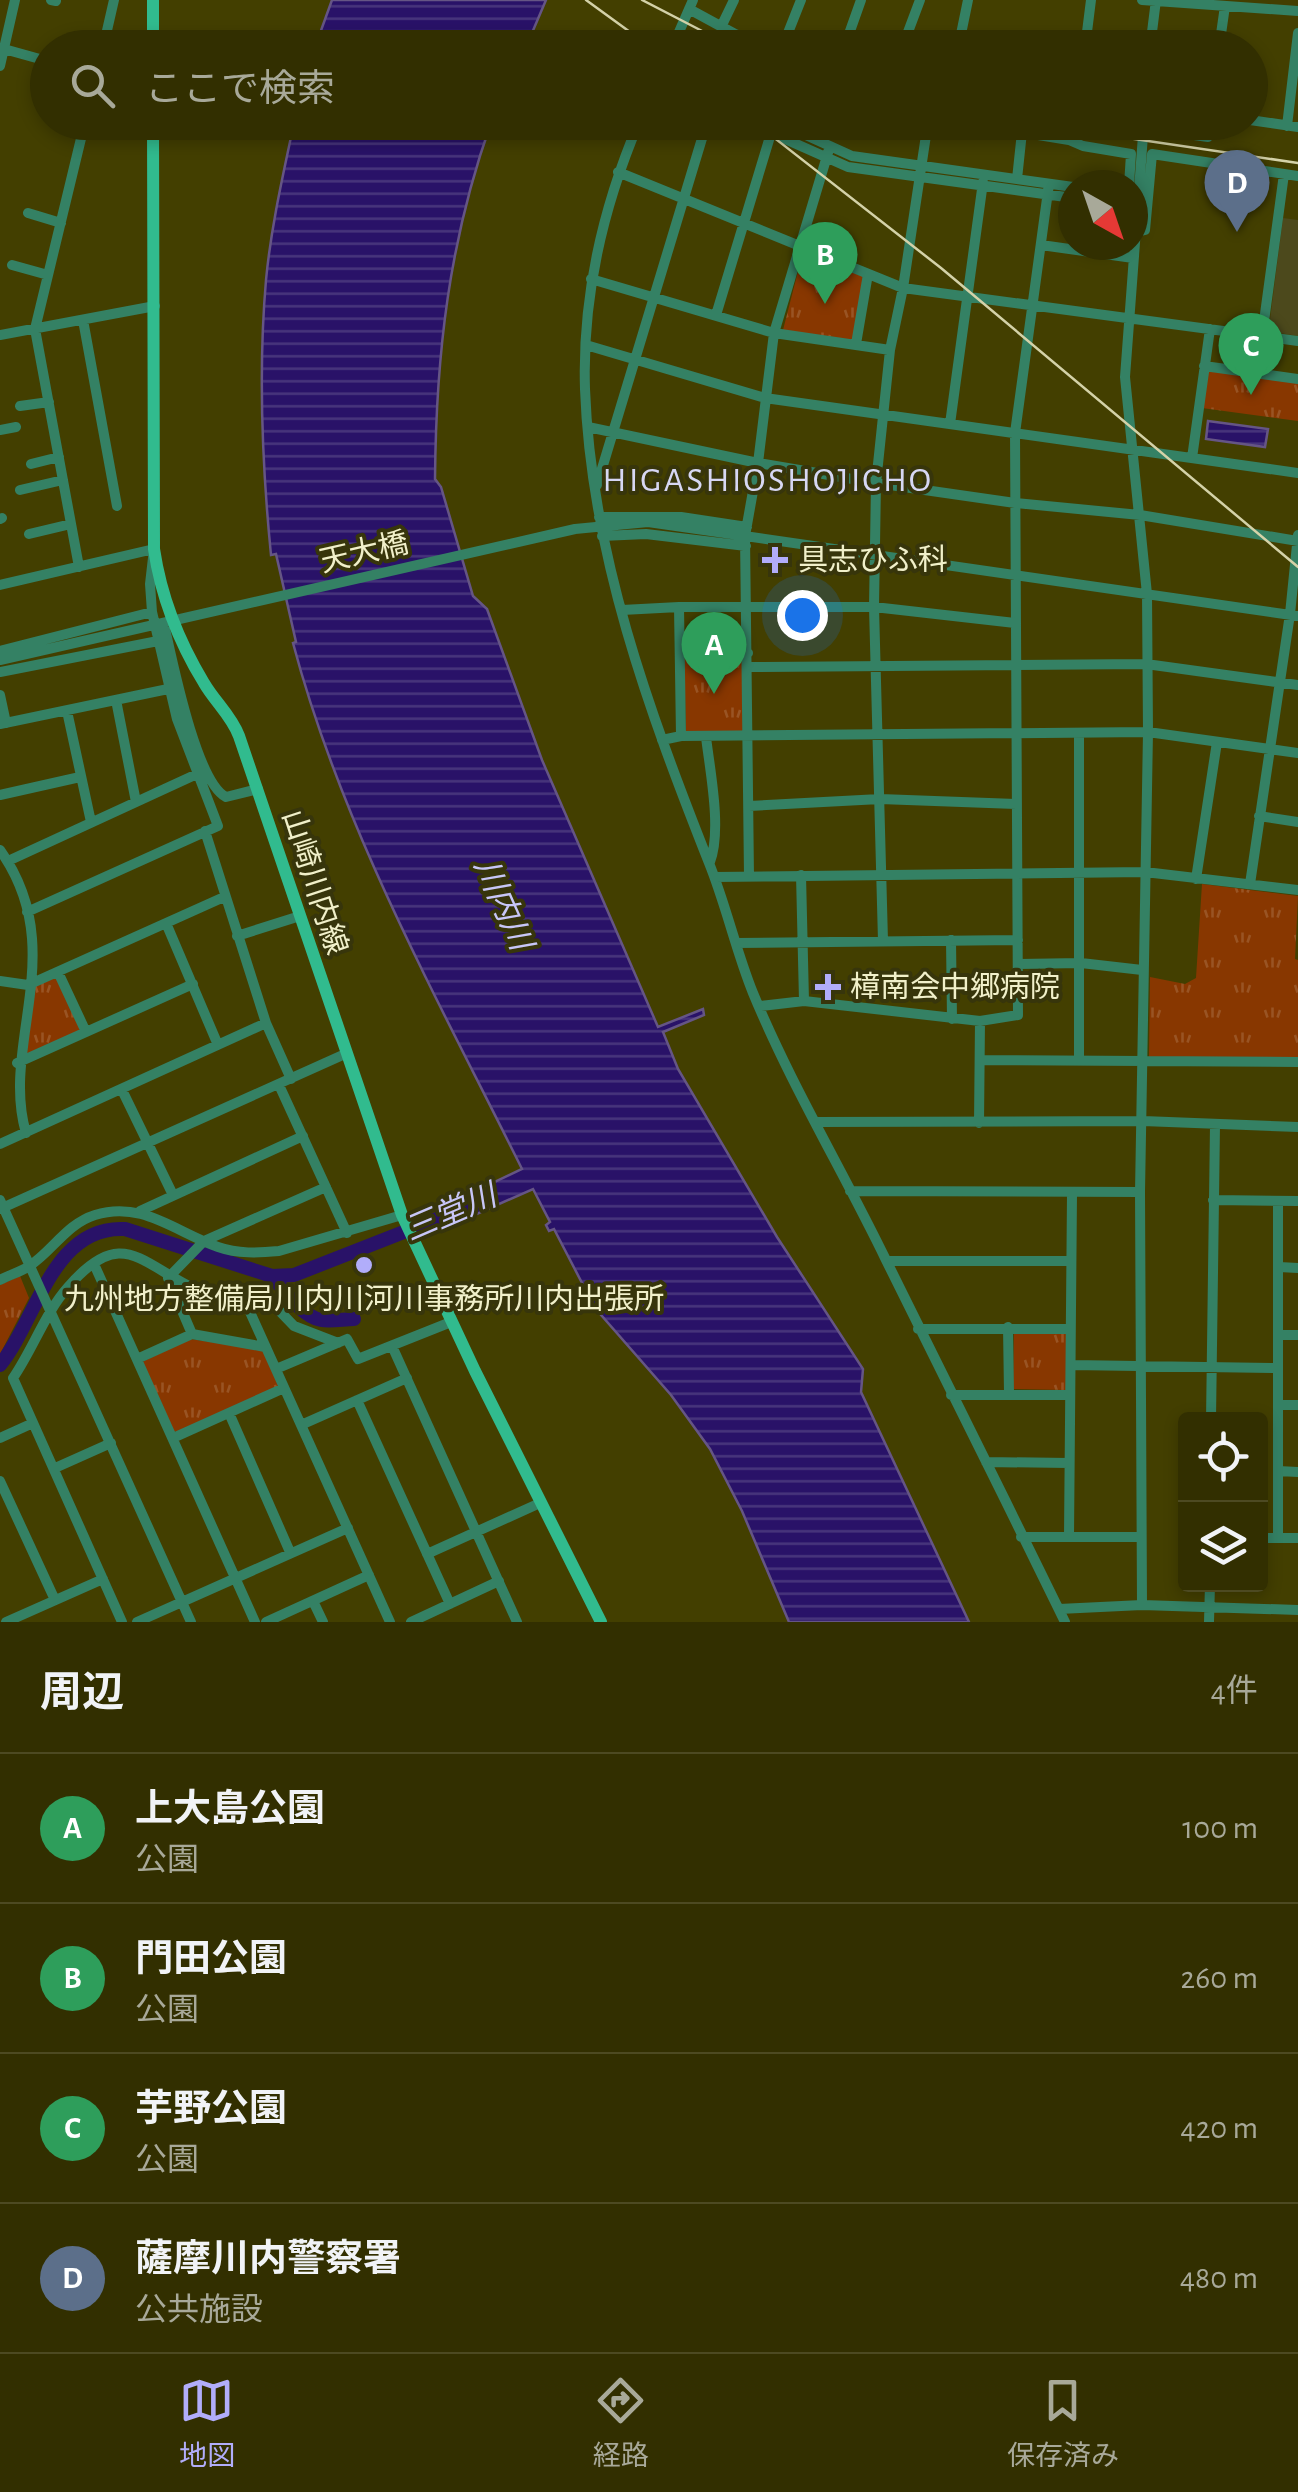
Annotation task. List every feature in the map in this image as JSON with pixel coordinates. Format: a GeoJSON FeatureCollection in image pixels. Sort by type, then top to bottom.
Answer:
{"type":"FeatureCollection","features":[{"type":"Feature","properties":{"kind":"main road"},"geometry":{"type":"LineString","coordinates":[[153,0],[153,30]]}},
{"type":"Feature","properties":{"kind":"main road","name":"山崎川内線"},"geometry":{"type":"LineString","coordinates":[[154,140],[154,548],[164,598],[195,667],[235,726],[412,1240],[601,1622]]}},
{"type":"Feature","properties":{"kind":"street"},"geometry":{"type":"LineString","coordinates":[[0,66],[16,0]]}},
{"type":"Feature","properties":{"kind":"street"},"geometry":{"type":"LineString","coordinates":[[106,30],[114,0]]}},
{"type":"Feature","properties":{"kind":"street"},"geometry":{"type":"LineString","coordinates":[[721,27],[734,0]]}},
{"type":"Feature","properties":{"kind":"street"},"geometry":{"type":"LineString","coordinates":[[789,30],[801,0]]}},
{"type":"Feature","properties":{"kind":"street"},"geometry":{"type":"LineString","coordinates":[[850,30],[861,0]]}},
{"type":"Feature","properties":{"kind":"street"},"geometry":{"type":"LineString","coordinates":[[909,30],[920,0]]}},
{"type":"Feature","properties":{"kind":"street"},"geometry":{"type":"LineString","coordinates":[[962,30],[968,0]]}},
{"type":"Feature","properties":{"kind":"street"},"geometry":{"type":"LineString","coordinates":[[1087,30],[1091,0]]}},
{"type":"Feature","properties":{"kind":"street"},"geometry":{"type":"LineString","coordinates":[[1142,0],[1298,11]]}},
{"type":"Feature","properties":{"kind":"street"},"geometry":{"type":"LineString","coordinates":[[1150,30],[1156,1]]}},
{"type":"Feature","properties":{"kind":"street"},"geometry":{"type":"LineString","coordinates":[[680,30],[691,5],[728,30]]}},
{"type":"Feature","properties":{"kind":"street"},"geometry":{"type":"LineString","coordinates":[[1222,30],[1224,6]]}},
{"type":"Feature","properties":{"kind":"street"},"geometry":{"type":"LineString","coordinates":[[1268,123],[1293,126],[1298,33]]}},
{"type":"Feature","properties":{"kind":"street"},"geometry":{"type":"LineString","coordinates":[[4,49],[30,56]]}},
{"type":"Feature","properties":{"kind":"street"},"geometry":{"type":"LineString","coordinates":[[78,567],[35,329],[80,140]]}},
{"type":"Feature","properties":{"kind":"street"},"geometry":{"type":"LineString","coordinates":[[631,140],[618,172],[592,279],[586,344],[588,427],[595,491],[602,536],[622,610],[662,740],[760,1006],[1065,1622]]}},
{"type":"Feature","properties":{"kind":"street"},"geometry":{"type":"LineString","coordinates":[[595,491],[702,140]]}},
{"type":"Feature","properties":{"kind":"street"},"geometry":{"type":"LineString","coordinates":[[716,316],[770,140]]}},
{"type":"Feature","properties":{"kind":"street"},"geometry":{"type":"LineString","coordinates":[[804,140],[829,152],[922,164],[983,180],[1058,189]]}},
{"type":"Feature","properties":{"kind":"street"},"geometry":{"type":"LineString","coordinates":[[815,140],[848,167],[920,177],[1017,179],[1058,193]]}},
{"type":"Feature","properties":{"kind":"street"},"geometry":{"type":"LineString","coordinates":[[884,941],[874,607],[876,483],[880,416],[925,140]]}},
{"type":"Feature","properties":{"kind":"street"},"geometry":{"type":"LineString","coordinates":[[1017,179],[1021,140]]}},
{"type":"Feature","properties":{"kind":"street"},"geometry":{"type":"LineString","coordinates":[[1062,140],[1132,154],[1130,170]]}},
{"type":"Feature","properties":{"kind":"street"},"geometry":{"type":"LineString","coordinates":[[1140,170],[1142,140]]}},
{"type":"Feature","properties":{"kind":"street"},"geometry":{"type":"LineString","coordinates":[[749,876],[746,536],[774,333],[829,152]]}},
{"type":"Feature","properties":{"kind":"street"},"geometry":{"type":"LineString","coordinates":[[1148,197],[1152,154],[1298,176]]}},
{"type":"Feature","properties":{"kind":"street"},"geometry":{"type":"LineString","coordinates":[[618,172],[903,288],[1298,341]]}},
{"type":"Feature","properties":{"kind":"street"},"geometry":{"type":"LineString","coordinates":[[1262,336],[1284,174]]}},
{"type":"Feature","properties":{"kind":"street"},"geometry":{"type":"LineString","coordinates":[[950,424],[983,180]]}},
{"type":"Feature","properties":{"kind":"street"},"geometry":{"type":"LineString","coordinates":[[760,1006],[804,1001],[980,1021],[1018,1015],[1015,433],[1048,189]]}},
{"type":"Feature","properties":{"kind":"street"},"geometry":{"type":"LineString","coordinates":[[28,214],[61,223]]}},
{"type":"Feature","properties":{"kind":"street"},"geometry":{"type":"LineString","coordinates":[[1041,245],[1058,247]]}},
{"type":"Feature","properties":{"kind":"street"},"geometry":{"type":"LineString","coordinates":[[1132,260],[1125,377],[1147,594],[1140,1192],[1142,1606]]}},
{"type":"Feature","properties":{"kind":"street"},"geometry":{"type":"LineString","coordinates":[[12,266],[48,275]]}},
{"type":"Feature","properties":{"kind":"street"},"geometry":{"type":"LineString","coordinates":[[856,344],[868,274]]}},
{"type":"Feature","properties":{"kind":"street"},"geometry":{"type":"LineString","coordinates":[[592,279],[774,333],[890,350]]}},
{"type":"Feature","properties":{"kind":"street"},"geometry":{"type":"LineString","coordinates":[[0,335],[154,306]]}},
{"type":"Feature","properties":{"kind":"street"},"geometry":{"type":"LineString","coordinates":[[83,320],[117,506]]}},
{"type":"Feature","properties":{"kind":"street"},"geometry":{"type":"LineString","coordinates":[[1192,458],[1210,329]]}},
{"type":"Feature","properties":{"kind":"street"},"geometry":{"type":"LineString","coordinates":[[586,344],[765,398],[1298,473]]}},
{"type":"Feature","properties":{"kind":"street"},"geometry":{"type":"LineString","coordinates":[[1204,366],[1298,379]]}},
{"type":"Feature","properties":{"kind":"street"},"geometry":{"type":"LineString","coordinates":[[20,406],[48,402]]}},
{"type":"Feature","properties":{"kind":"street"},"geometry":{"type":"LineString","coordinates":[[588,427],[758,464],[876,483],[1140,515],[1298,539],[1294,615],[1280,682],[1250,884]]}},
{"type":"Feature","properties":{"kind":"street"},"geometry":{"type":"LineString","coordinates":[[0,430],[16,428]]}},
{"type":"Feature","properties":{"kind":"street"},"geometry":{"type":"LineString","coordinates":[[31,464],[58,457]]}},
{"type":"Feature","properties":{"kind":"street"},"geometry":{"type":"LineString","coordinates":[[20,490],[63,480]]}},
{"type":"Feature","properties":{"kind":"street"},"geometry":{"type":"LineString","coordinates":[[599,517],[667,516],[746,536],[1294,615]]}},
{"type":"Feature","properties":{"kind":"street","name":"天大橋"},"geometry":{"type":"LineString","coordinates":[[0,660],[576,529],[648,522],[746,536]]}},
{"type":"Feature","properties":{"kind":"street"},"geometry":{"type":"LineString","coordinates":[[28,534],[71,524]]}},
{"type":"Feature","properties":{"kind":"street"},"geometry":{"type":"LineString","coordinates":[[602,536],[746,536]]}},
{"type":"Feature","properties":{"kind":"street"},"geometry":{"type":"LineString","coordinates":[[0,586],[154,548],[152,612],[168,689],[218,826],[28,912]]}},
{"type":"Feature","properties":{"kind":"street"},"geometry":{"type":"LineString","coordinates":[[622,610],[679,606],[874,607],[1015,624]]}},
{"type":"Feature","properties":{"kind":"street"},"geometry":{"type":"LineString","coordinates":[[679,606],[681,736]]}},
{"type":"Feature","properties":{"kind":"street"},"geometry":{"type":"LineString","coordinates":[[0,651],[152,612]]}},
{"type":"Feature","properties":{"kind":"street"},"geometry":{"type":"LineString","coordinates":[[164,624],[186,714],[216,792],[226,797],[258,789]]}},
{"type":"Feature","properties":{"kind":"street"},"geometry":{"type":"LineString","coordinates":[[0,672],[158,640]]}},
{"type":"Feature","properties":{"kind":"street"},"geometry":{"type":"LineString","coordinates":[[680,653],[748,652]]}},
{"type":"Feature","properties":{"kind":"street"},"geometry":{"type":"LineString","coordinates":[[748,667],[1146,664],[1298,685]]}},
{"type":"Feature","properties":{"kind":"street"},"geometry":{"type":"LineString","coordinates":[[0,694],[3,723],[168,689]]}},
{"type":"Feature","properties":{"kind":"street"},"geometry":{"type":"LineString","coordinates":[[116,700],[136,802]]}},
{"type":"Feature","properties":{"kind":"street"},"geometry":{"type":"LineString","coordinates":[[67,711],[90,822]]}},
{"type":"Feature","properties":{"kind":"street"},"geometry":{"type":"LineString","coordinates":[[662,740],[681,736],[1148,732],[1298,753]]}},
{"type":"Feature","properties":{"kind":"street"},"geometry":{"type":"LineString","coordinates":[[1079,733],[1080,1059]]}},
{"type":"Feature","properties":{"kind":"street"},"geometry":{"type":"LineString","coordinates":[[706,736],[714,816],[714,851],[709,862]]}},
{"type":"Feature","properties":{"kind":"street"},"geometry":{"type":"LineString","coordinates":[[1196,878],[1217,742]]}},
{"type":"Feature","properties":{"kind":"street"},"geometry":{"type":"LineString","coordinates":[[8,861],[197,774]]}},
{"type":"Feature","properties":{"kind":"street"},"geometry":{"type":"LineString","coordinates":[[0,795],[80,778]]}},
{"type":"Feature","properties":{"kind":"street"},"geometry":{"type":"LineString","coordinates":[[748,806],[880,800],[1016,804]]}},
{"type":"Feature","properties":{"kind":"street"},"geometry":{"type":"LineString","coordinates":[[1259,816],[1298,822]]}},
{"type":"Feature","properties":{"kind":"street"},"geometry":{"type":"LineString","coordinates":[[205,831],[266,1024],[291,1079]]}},
{"type":"Feature","properties":{"kind":"street"},"geometry":{"type":"LineString","coordinates":[[0,850],[28,912],[31,948],[17,1063],[17,1104],[26,1132]]}},
{"type":"Feature","properties":{"kind":"street"},"geometry":{"type":"LineString","coordinates":[[715,877],[882,872],[1144,872],[1298,890]]}},
{"type":"Feature","properties":{"kind":"street"},"geometry":{"type":"LineString","coordinates":[[802,875],[804,1001]]}},
{"type":"Feature","properties":{"kind":"street"},"geometry":{"type":"LineString","coordinates":[[0,981],[28,986],[224,897]]}},
{"type":"Feature","properties":{"kind":"street"},"geometry":{"type":"LineString","coordinates":[[236,936],[300,916]]}},
{"type":"Feature","properties":{"kind":"street"},"geometry":{"type":"LineString","coordinates":[[166,924],[218,1046]]}},
{"type":"Feature","properties":{"kind":"street"},"geometry":{"type":"LineString","coordinates":[[950,940],[952,1019]]}},
{"type":"Feature","properties":{"kind":"street"},"geometry":{"type":"LineString","coordinates":[[736,943],[1018,940]]}},
{"type":"Feature","properties":{"kind":"street"},"geometry":{"type":"LineString","coordinates":[[1019,964],[1081,963],[1142,970]]}},
{"type":"Feature","properties":{"kind":"street"},"geometry":{"type":"LineString","coordinates":[[58,972],[86,1032]]}},
{"type":"Feature","properties":{"kind":"street"},"geometry":{"type":"LineString","coordinates":[[17,1063],[193,984]]}},
{"type":"Feature","properties":{"kind":"street"},"geometry":{"type":"LineString","coordinates":[[980,1021],[980,1123]]}},
{"type":"Feature","properties":{"kind":"street"},"geometry":{"type":"LineString","coordinates":[[0,1144],[266,1024]]}},
{"type":"Feature","properties":{"kind":"street"},"geometry":{"type":"LineString","coordinates":[[191,1622],[1,1206],[345,1054]]}},
{"type":"Feature","properties":{"kind":"street"},"geometry":{"type":"LineString","coordinates":[[980,1060],[1298,1062]]}},
{"type":"Feature","properties":{"kind":"street"},"geometry":{"type":"LineString","coordinates":[[278,1085],[348,1232]]}},
{"type":"Feature","properties":{"kind":"street"},"geometry":{"type":"LineString","coordinates":[[122,1090],[173,1195]]}},
{"type":"Feature","properties":{"kind":"street"},"geometry":{"type":"LineString","coordinates":[[816,1122],[1143,1122],[1298,1127]]}},
{"type":"Feature","properties":{"kind":"street"},"geometry":{"type":"LineString","coordinates":[[1211,1412],[1214,1125]]}},
{"type":"Feature","properties":{"kind":"street"},"geometry":{"type":"LineString","coordinates":[[0,1280],[31,1268],[68,1230],[88,1217],[107,1212],[140,1212],[303,1136]]}},
{"type":"Feature","properties":{"kind":"street"},"geometry":{"type":"LineString","coordinates":[[192,1334],[168,1278],[202,1244],[326,1187]]}},
{"type":"Feature","properties":{"kind":"street"},"geometry":{"type":"LineString","coordinates":[[850,1191],[1140,1192]]}},
{"type":"Feature","properties":{"kind":"street"},"geometry":{"type":"LineString","coordinates":[[1069,1536],[1072,1194]]}},
{"type":"Feature","properties":{"kind":"street"},"geometry":{"type":"LineString","coordinates":[[1213,1200],[1298,1201]]}},
{"type":"Feature","properties":{"kind":"street"},"geometry":{"type":"LineString","coordinates":[[1278,1201],[1278,1538]]}},
{"type":"Feature","properties":{"kind":"street"},"geometry":{"type":"LineString","coordinates":[[140,1212],[202,1244],[258,1253],[279,1251],[402,1215]]}},
{"type":"Feature","properties":{"kind":"street"},"geometry":{"type":"LineString","coordinates":[[122,1622],[13,1378],[65,1290],[94,1264],[114,1253],[132,1253],[210,1294],[245,1301],[268,1299],[294,1326],[338,1343]]}},
{"type":"Feature","properties":{"kind":"street"},"geometry":{"type":"LineString","coordinates":[[887,1261],[1070,1261]]}},
{"type":"Feature","properties":{"kind":"street"},"geometry":{"type":"LineString","coordinates":[[94,1264],[255,1622]]}},
{"type":"Feature","properties":{"kind":"street"},"geometry":{"type":"LineString","coordinates":[[1278,1268],[1298,1268]]}},
{"type":"Feature","properties":{"kind":"street"},"geometry":{"type":"LineString","coordinates":[[245,1301],[390,1622]]}},
{"type":"Feature","properties":{"kind":"street"},"geometry":{"type":"LineString","coordinates":[[276,1369],[347,1340],[358,1359],[451,1322]]}},
{"type":"Feature","properties":{"kind":"street"},"geometry":{"type":"LineString","coordinates":[[1008,1327],[1009,1393]]}},
{"type":"Feature","properties":{"kind":"street"},"geometry":{"type":"LineString","coordinates":[[918,1329],[1070,1329]]}},
{"type":"Feature","properties":{"kind":"street"},"geometry":{"type":"LineString","coordinates":[[137,1359],[192,1334],[265,1347]]}},
{"type":"Feature","properties":{"kind":"street"},"geometry":{"type":"LineString","coordinates":[[1279,1335],[1298,1335]]}},
{"type":"Feature","properties":{"kind":"street"},"geometry":{"type":"LineString","coordinates":[[392,1346],[517,1622]]}},
{"type":"Feature","properties":{"kind":"street"},"geometry":{"type":"LineString","coordinates":[[1072,1366],[1278,1368]]}},
{"type":"Feature","properties":{"kind":"street"},"geometry":{"type":"LineString","coordinates":[[301,1425],[406,1378]]}},
{"type":"Feature","properties":{"kind":"street"},"geometry":{"type":"LineString","coordinates":[[173,1438],[284,1388]]}},
{"type":"Feature","properties":{"kind":"street"},"geometry":{"type":"LineString","coordinates":[[951,1394],[1069,1394]]}},
{"type":"Feature","properties":{"kind":"street"},"geometry":{"type":"LineString","coordinates":[[358,1400],[450,1604]]}},
{"type":"Feature","properties":{"kind":"street"},"geometry":{"type":"LineString","coordinates":[[1279,1404],[1298,1404]]}},
{"type":"Feature","properties":{"kind":"street"},"geometry":{"type":"LineString","coordinates":[[229,1414],[290,1552]]}},
{"type":"Feature","properties":{"kind":"street"},"geometry":{"type":"LineString","coordinates":[[0,1438],[33,1423]]}},
{"type":"Feature","properties":{"kind":"street"},"geometry":{"type":"LineString","coordinates":[[55,1468],[111,1443]]}},
{"type":"Feature","properties":{"kind":"street"},"geometry":{"type":"LineString","coordinates":[[986,1462],[1069,1463]]}},
{"type":"Feature","properties":{"kind":"street"},"geometry":{"type":"LineString","coordinates":[[1278,1472],[1298,1472]]}},
{"type":"Feature","properties":{"kind":"street"},"geometry":{"type":"LineString","coordinates":[[0,1481],[55,1600]]}},
{"type":"Feature","properties":{"kind":"street"},"geometry":{"type":"LineString","coordinates":[[427,1554],[540,1503]]}},
{"type":"Feature","properties":{"kind":"street"},"geometry":{"type":"LineString","coordinates":[[137,1622],[348,1528]]}},
{"type":"Feature","properties":{"kind":"street"},"geometry":{"type":"LineString","coordinates":[[1021,1537],[1141,1537]]}},
{"type":"Feature","properties":{"kind":"street"},"geometry":{"type":"LineString","coordinates":[[1268,1538],[1298,1538]]}},
{"type":"Feature","properties":{"kind":"street"},"geometry":{"type":"LineString","coordinates":[[266,1622],[369,1576]]}},
{"type":"Feature","properties":{"kind":"street"},"geometry":{"type":"LineString","coordinates":[[0,1612],[5,1622],[103,1579]]}},
{"type":"Feature","properties":{"kind":"street"},"geometry":{"type":"LineString","coordinates":[[410,1622],[499,1581]]}},
{"type":"Feature","properties":{"kind":"street"},"geometry":{"type":"LineString","coordinates":[[313,1601],[323,1622]]}},
{"type":"Feature","properties":{"kind":"street"},"geometry":{"type":"LineString","coordinates":[[1059,1610],[1142,1606],[1209,1616],[1298,1610]]}},
{"type":"Feature","properties":{"kind":"shaded area"},"geometry":{"type":"Polygon","coordinates":[[[1283,218],[1298,220],[1298,336],[1273,332],[1269,327],[1283,218]]]}},
{"type":"Feature","properties":{"kind":"green space"},"geometry":{"type":"Polygon","coordinates":[[[803,252],[864,277],[853,340],[783,330],[803,252]]]}},
{"type":"Feature","properties":{"kind":"green space"},"geometry":{"type":"Polygon","coordinates":[[[1210,369],[1298,381],[1298,421],[1202,408],[1210,369]]]}},
{"type":"Feature","properties":{"kind":"green space"},"geometry":{"type":"Polygon","coordinates":[[[684,656],[744,656],[743,731],[686,731],[684,656]]]}},
{"type":"Feature","properties":{"kind":"green space"},"geometry":{"type":"Polygon","coordinates":[[[1202,884],[1298,896],[1298,1058],[1149,1057],[1150,977],[1185,984],[1196,978],[1202,884]]]}},
{"type":"Feature","properties":{"kind":"green space"},"geometry":{"type":"Polygon","coordinates":[[[59,979],[79,1032],[25,1056],[33,987],[59,979]]]}},
{"type":"Feature","properties":{"kind":"green space"},"geometry":{"type":"Polygon","coordinates":[[[20,1276],[29,1298],[0,1354],[0,1285],[20,1276]]]}},
{"type":"Feature","properties":{"kind":"green space"},"geometry":{"type":"Polygon","coordinates":[[[1014,1331],[1067,1333],[1066,1390],[1013,1389],[1014,1331]]]}},
{"type":"Feature","properties":{"kind":"green space"},"geometry":{"type":"Polygon","coordinates":[[[190,1339],[260,1349],[265,1352],[279,1386],[174,1431],[142,1362],[190,1339]]]}},
{"type":"Feature","properties":{"kind":"water"},"geometry":{"type":"Polygon","coordinates":[[[332,0],[546,0],[533,30],[321,30],[332,0]]]}},
{"type":"Feature","properties":{"kind":"water","name":"川内川"},"geometry":{"type":"Polygon","coordinates":[[[291,140],[486,140],[465,211],[448,298],[438,387],[435,479],[441,487],[473,596],[487,609],[542,760],[658,1027],[703,1009],[704,1015],[663,1032],[678,1069],[777,1237],[863,1369],[861,1392],[969,1622],[789,1622],[742,1511],[710,1449],[671,1395],[595,1308],[554,1229],[549,1231],[546,1225],[550,1222],[533,1189],[452,1225],[444,1206],[522,1169],[365,846],[313,712],[293,643],[296,642],[276,554],[271,555],[262,418],[266,280],[291,140]]]}},
{"type":"Feature","properties":{"kind":"water"},"geometry":{"type":"Polygon","coordinates":[[[1208,421],[1268,429],[1265,447],[1206,439],[1208,421]]]}},
{"type":"Feature","properties":{"kind":"waterway","name":"三堂川"},"geometry":{"type":"LineString","coordinates":[[0,1365],[63,1258],[80,1242],[100,1232],[125,1229],[272,1276],[294,1275],[465,1208]]}},
{"type":"Feature","properties":{"kind":"waterway","name":"三堂川"},"geometry":{"type":"LineString","coordinates":[[272,1276],[314,1318],[354,1319]]}},
{"type":"Feature","properties":{"kind":"railway"},"geometry":{"type":"LineString","coordinates":[[586,0],[627,30]]}},
{"type":"Feature","properties":{"kind":"railway"},"geometry":{"type":"LineString","coordinates":[[642,0],[700,30]]}},
{"type":"Feature","properties":{"kind":"railway"},"geometry":{"type":"LineString","coordinates":[[777,140],[941,268],[1298,567]]}},
{"type":"Feature","properties":{"kind":"railway"},"geometry":{"type":"LineString","coordinates":[[1141,140],[1298,163]]}},
{"type":"Feature","properties":{"kind":"place","name":"薩摩川内警察署"},"geometry":{"type":"Point","coordinates":[1237,232]}},
{"type":"Feature","properties":{"kind":"place","name":"門田公園"},"geometry":{"type":"Point","coordinates":[825,304]}},
{"type":"Feature","properties":{"kind":"place","name":"芋野公園"},"geometry":{"type":"Point","coordinates":[1251,395]}},
{"type":"Feature","properties":{"kind":"place","name":"具志ひふ科"},"geometry":{"type":"Point","coordinates":[775,560]}},
{"type":"Feature","properties":{"kind":"place","name":"上大島公園"},"geometry":{"type":"Point","coordinates":[714,694]}},
{"type":"Feature","properties":{"kind":"place","name":"樟南会中郷病院"},"geometry":{"type":"Point","coordinates":[828,987]}},
{"type":"Feature","properties":{"kind":"place","name":"九州地方整備局川内川河川事務所川内出張所"},"geometry":{"type":"Point","coordinates":[364,1265]}},
{"type":"Feature","properties":{"kind":"district","name":"HIGASHIOSHOJICHO"},"geometry":{"type":"Point","coordinates":[768,479]}}]}
